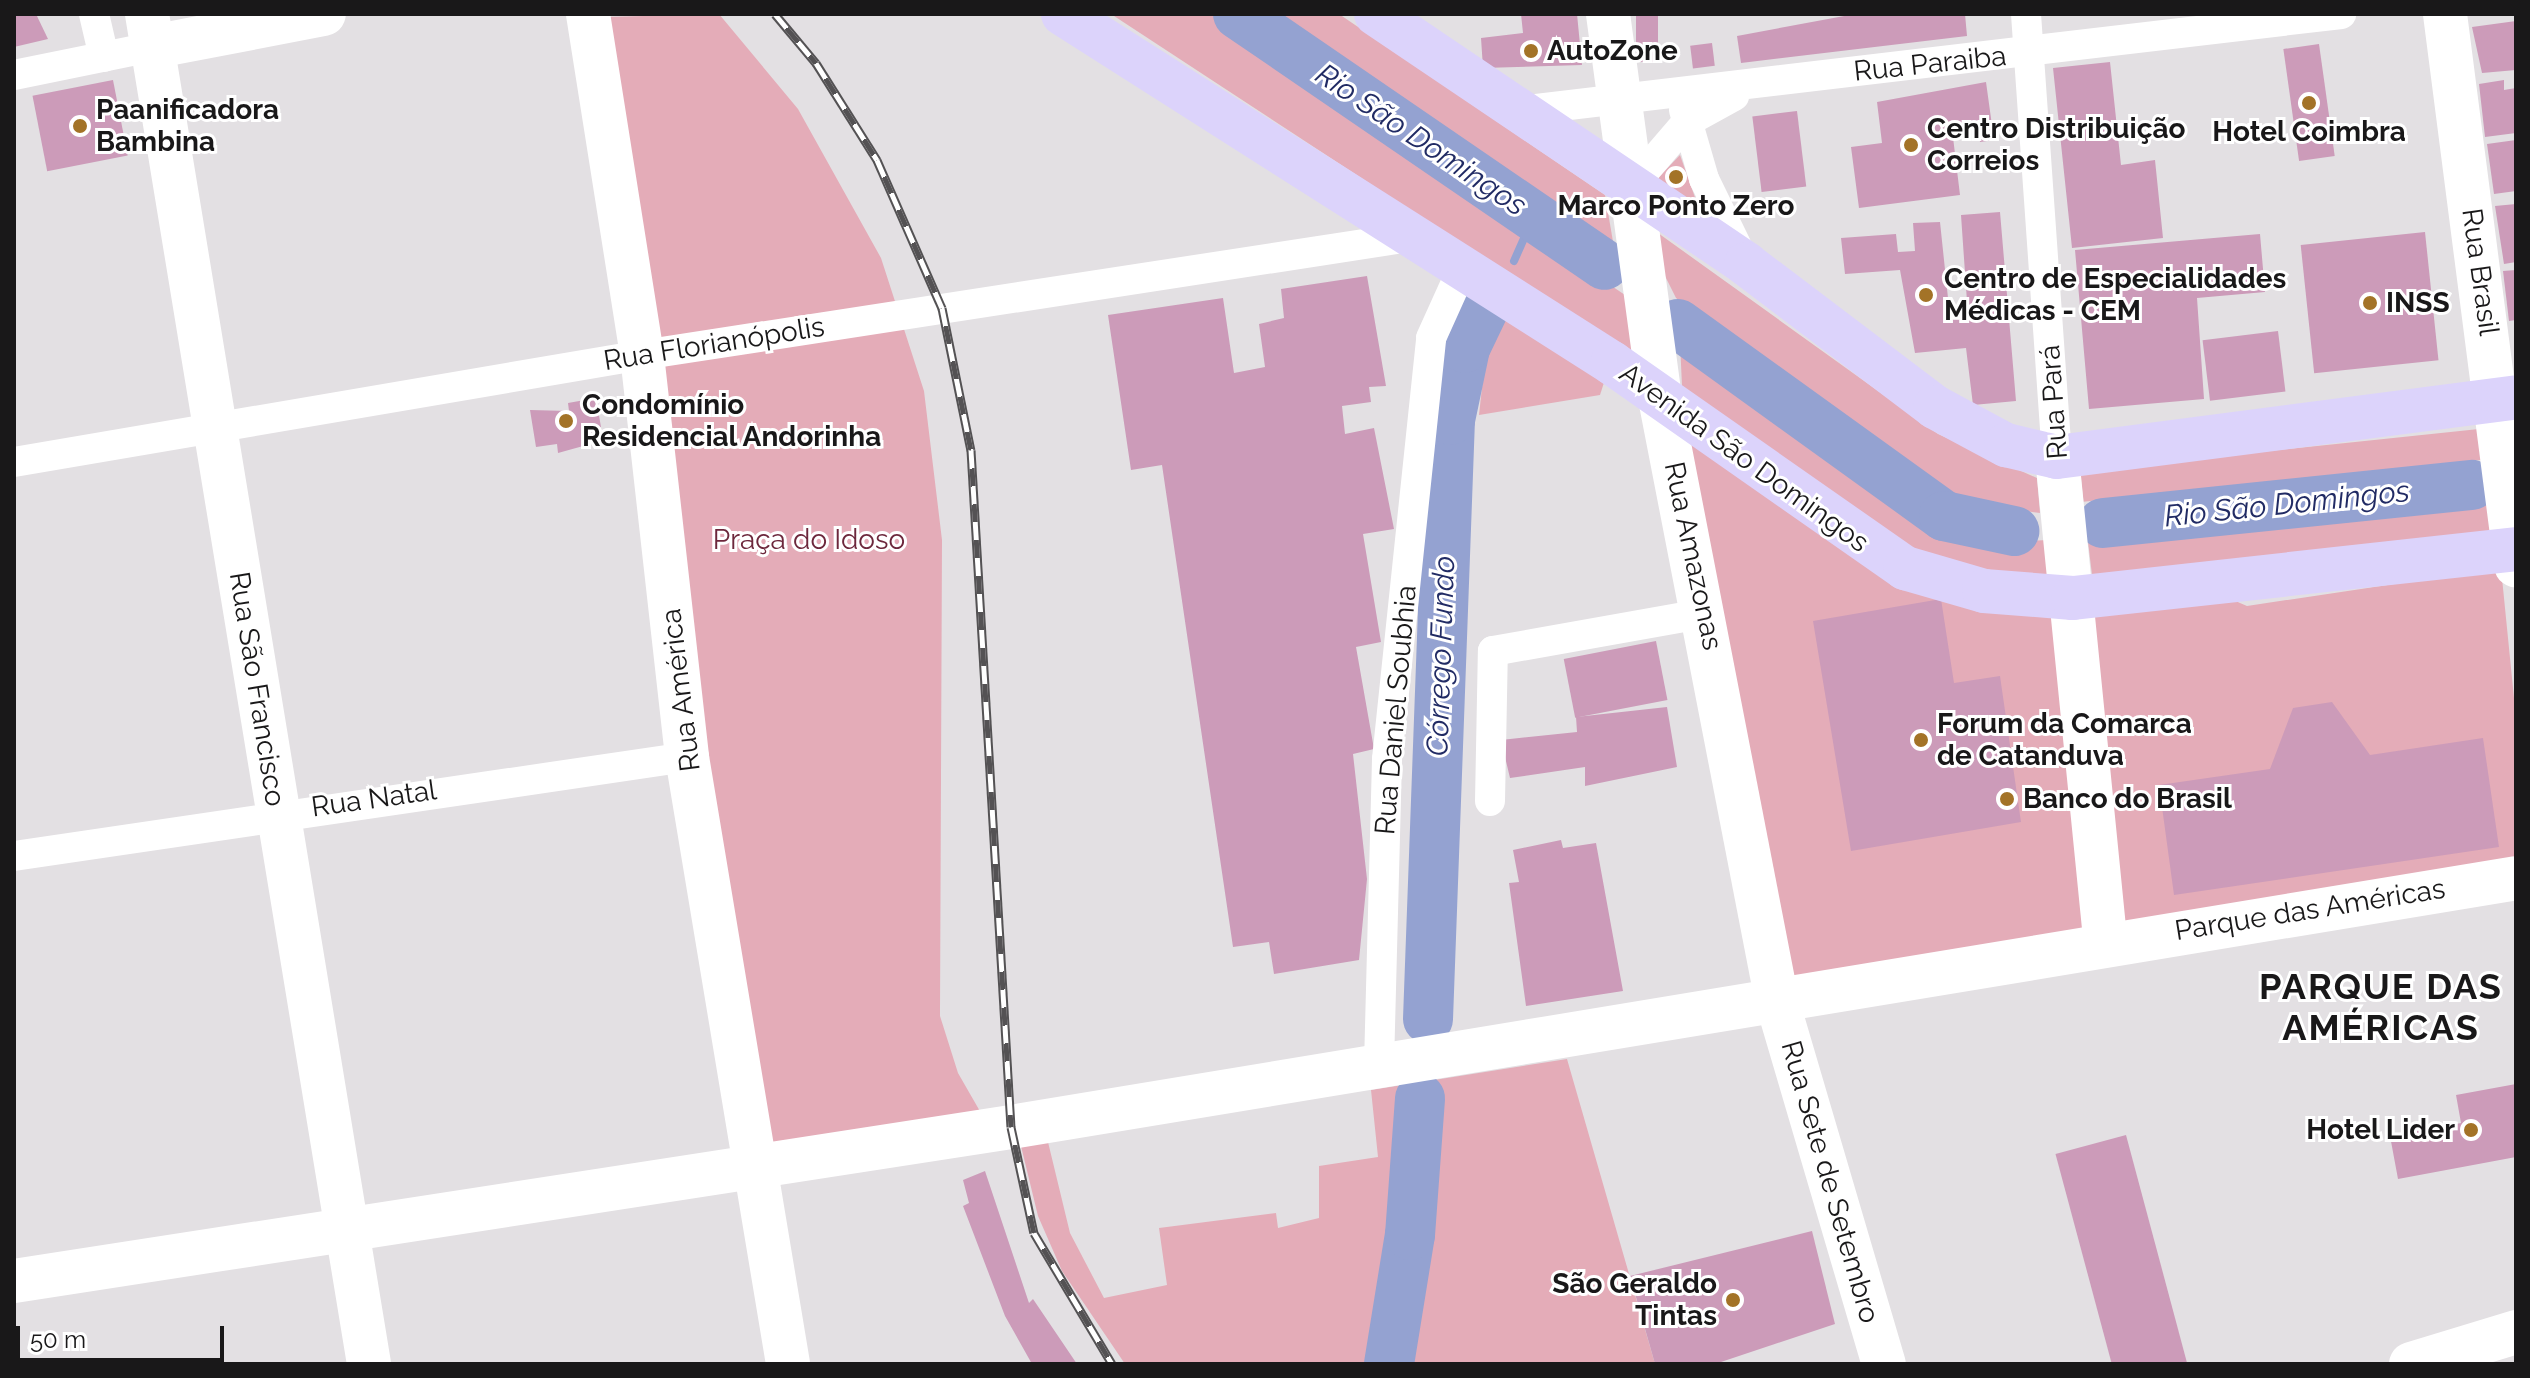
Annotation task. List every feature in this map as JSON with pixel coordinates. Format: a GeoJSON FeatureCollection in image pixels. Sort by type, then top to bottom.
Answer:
{"type":"FeatureCollection","features":[{"type":"Feature","properties":{"kind":"main road"},"geometry":{"type":"LineString","coordinates":[[150,31],[324,14]]}},
{"type":"Feature","properties":{"kind":"main road","name":"Rua América"},"geometry":{"type":"LineString","coordinates":[[588,14],[642,355],[687,757],[788,1364]]}},
{"type":"Feature","properties":{"kind":"main road","name":"Avenida São Domingos"},"geometry":{"type":"LineString","coordinates":[[1063,14],[1612,363],[1658,380],[1905,568],[1984,591],[2072,588],[2515,548]]}},
{"type":"Feature","properties":{"kind":"main road"},"geometry":{"type":"LineString","coordinates":[[1376,14],[1518,111],[1632,203],[1746,264],[1935,407],[2006,445],[2058,466],[2504,406]]}},
{"type":"Feature","properties":{"kind":"main road","name":"Rua Amazonas"},"geometry":{"type":"LineString","coordinates":[[1608,14],[1658,380],[1707,613],[1777,1001]]}},
{"type":"Feature","properties":{"kind":"main road","name":"Rua Brasil"},"geometry":{"type":"LineString","coordinates":[[2445,14],[2504,406],[2515,548]]}},
{"type":"Feature","properties":{"kind":"main road","name":"Rua São Francisco"},"geometry":{"type":"LineString","coordinates":[[150,31],[369,1364]]}},
{"type":"Feature","properties":{"kind":"main road","name":"Rua Pará"},"geometry":{"type":"LineString","coordinates":[[2058,466],[2072,588]]}},
{"type":"Feature","properties":{"kind":"main road"},"geometry":{"type":"LineString","coordinates":[[2072,588],[2105,942]]}},
{"type":"Feature","properties":{"kind":"main road","name":"Parque das Américas"},"geometry":{"type":"LineString","coordinates":[[14,1281],[1777,1001],[2105,942],[2516,878]]}},
{"type":"Feature","properties":{"kind":"main road","name":"Rua Sete de Setembro"},"geometry":{"type":"LineString","coordinates":[[1777,1001],[1884,1364]]}},
{"type":"Feature","properties":{"kind":"main road"},"geometry":{"type":"LineString","coordinates":[[2411,1364],[2516,1332]]}},
{"type":"Feature","properties":{"kind":"street"},"geometry":{"type":"LineString","coordinates":[[94,14],[104,57]]}},
{"type":"Feature","properties":{"kind":"street","name":"Rua Pará"},"geometry":{"type":"LineString","coordinates":[[2026,14],[2058,466]]}},
{"type":"Feature","properties":{"kind":"street","name":"Rua Paraiba"},"geometry":{"type":"LineString","coordinates":[[1518,111],[1618,104],[1684,108],[1794,79],[2341,14]]}},
{"type":"Feature","properties":{"kind":"street"},"geometry":{"type":"LineString","coordinates":[[14,75],[104,57],[150,31]]}},
{"type":"Feature","properties":{"kind":"street"},"geometry":{"type":"LineString","coordinates":[[1632,203],[1684,108]]}},
{"type":"Feature","properties":{"kind":"street"},"geometry":{"type":"LineString","coordinates":[[1684,108],[1704,179],[1746,264]]}},
{"type":"Feature","properties":{"kind":"street","name":"Rua Florianópolis"},"geometry":{"type":"LineString","coordinates":[[14,462],[642,355],[1416,236]]}},
{"type":"Feature","properties":{"kind":"street","name":"Rua Daniel Soubhia"},"geometry":{"type":"LineString","coordinates":[[1379,1065],[1387,759],[1431,338],[1476,275]]}},
{"type":"Feature","properties":{"kind":"street"},"geometry":{"type":"LineString","coordinates":[[1490,801],[1493,651],[1707,613]]}},
{"type":"Feature","properties":{"kind":"street","name":"Rua Natal"},"geometry":{"type":"LineString","coordinates":[[14,856],[276,812],[687,757]]}},
{"type":"Feature","properties":{"kind":"green space","name":"Praça do Idoso"},"geometry":{"type":"Polygon","coordinates":[[[719,14],[798,109],[881,258],[924,391],[942,540],[940,1016],[958,1073],[985,1120],[769,1144],[699,757],[605,17],[719,14]]]}},
{"type":"Feature","properties":{"kind":"green space"},"geometry":{"type":"Polygon","coordinates":[[[1111,14],[1210,14],[1625,295],[1633,356],[1111,14]]]}},
{"type":"Feature","properties":{"kind":"green space"},"geometry":{"type":"Polygon","coordinates":[[[1259,14],[1339,14],[1605,195],[1616,259],[1259,14]]]}},
{"type":"Feature","properties":{"kind":"green space"},"geometry":{"type":"Polygon","coordinates":[[[1680,155],[1698,206],[1656,180],[1680,155]]]}},
{"type":"Feature","properties":{"kind":"green space"},"geometry":{"type":"Polygon","coordinates":[[[1658,233],[1938,434],[2037,478],[2040,513],[1961,502],[1911,473],[1676,298],[1663,272],[1658,233]]]}},
{"type":"Feature","properties":{"kind":"green space"},"geometry":{"type":"Polygon","coordinates":[[[1512,305],[1609,367],[1600,395],[1479,415],[1486,350],[1512,305]]]}},
{"type":"Feature","properties":{"kind":"green space"},"geometry":{"type":"Polygon","coordinates":[[[1680,342],[1936,528],[1986,543],[2048,540],[2053,578],[1982,572],[1918,554],[1682,386],[1680,342]]]}},
{"type":"Feature","properties":{"kind":"green space"},"geometry":{"type":"Polygon","coordinates":[[[2479,429],[2482,460],[2083,502],[2080,471],[2479,429]]]}},
{"type":"Feature","properties":{"kind":"green space"},"geometry":{"type":"Polygon","coordinates":[[[1685,436],[1876,573],[2226,597],[2247,606],[2501,568],[2516,718],[2516,863],[1791,982],[1685,436]]]}},
{"type":"Feature","properties":{"kind":"green space"},"geometry":{"type":"Polygon","coordinates":[[[2488,493],[2493,531],[2093,580],[2088,542],[2488,493]]]}},
{"type":"Feature","properties":{"kind":"green space"},"geometry":{"type":"Polygon","coordinates":[[[1567,1059],[1655,1364],[1125,1364],[1062,1271],[1038,1216],[1021,1146],[1048,1142],[1070,1233],[1104,1298],[1167,1285],[1159,1228],[1276,1213],[1278,1228],[1319,1218],[1319,1166],[1378,1157],[1371,1090],[1567,1059]]]}},
{"type":"Feature","properties":{"kind":"building"},"geometry":{"type":"Polygon","coordinates":[[[14,14],[36,14],[48,39],[14,47],[14,14]]]}},
{"type":"Feature","properties":{"kind":"building","name":"AutoZone"},"geometry":{"type":"Polygon","coordinates":[[[1521,14],[1577,14],[1582,65],[1483,68],[1481,38],[1523,33],[1521,14]]]}},
{"type":"Feature","properties":{"kind":"building"},"geometry":{"type":"Polygon","coordinates":[[[1636,14],[1658,14],[1658,62],[1636,62],[1636,14]]]}},
{"type":"Feature","properties":{"kind":"building"},"geometry":{"type":"Polygon","coordinates":[[[1855,14],[1965,14],[1967,36],[1741,63],[1737,36],[1855,14]]]}},
{"type":"Feature","properties":{"kind":"building"},"geometry":{"type":"Polygon","coordinates":[[[2516,21],[2516,70],[2482,73],[2472,27],[2516,21]]]}},
{"type":"Feature","properties":{"kind":"building"},"geometry":{"type":"Polygon","coordinates":[[[1712,43],[1715,66],[1693,69],[1690,46],[1712,43]]]}},
{"type":"Feature","properties":{"kind":"building","name":"Hotel Coimbra"},"geometry":{"type":"Polygon","coordinates":[[[2319,44],[2335,156],[2299,161],[2283,49],[2319,44]]]}},
{"type":"Feature","properties":{"kind":"building"},"geometry":{"type":"Polygon","coordinates":[[[2110,62],[2121,165],[2155,160],[2163,238],[2072,248],[2053,68],[2110,62]]]}},
{"type":"Feature","properties":{"kind":"building","name":"Paanificadora Bambina"},"geometry":{"type":"Polygon","coordinates":[[[113,80],[128,156],[47,171],[33,96],[113,80]]]}},
{"type":"Feature","properties":{"kind":"building"},"geometry":{"type":"Polygon","coordinates":[[[2504,80],[2504,90],[2516,88],[2516,133],[2485,137],[2479,84],[2504,80]]]}},
{"type":"Feature","properties":{"kind":"building","name":"Centro Distribuição Correios"},"geometry":{"type":"Polygon","coordinates":[[[1986,82],[1994,140],[1980,142],[1978,126],[1952,129],[1960,195],[1859,208],[1851,147],[1882,143],[1877,102],[1986,82]]]}},
{"type":"Feature","properties":{"kind":"building"},"geometry":{"type":"Polygon","coordinates":[[[1797,111],[1806,186],[1762,192],[1752,116],[1797,111]]]}},
{"type":"Feature","properties":{"kind":"building"},"geometry":{"type":"Polygon","coordinates":[[[2516,140],[2516,191],[2494,194],[2487,144],[2516,140]]]}},
{"type":"Feature","properties":{"kind":"building"},"geometry":{"type":"Polygon","coordinates":[[[2516,204],[2516,262],[2504,264],[2495,206],[2516,204]]]}},
{"type":"Feature","properties":{"kind":"building","name":"Centro de Especialidades Médicas - CEM"},"geometry":{"type":"Polygon","coordinates":[[[2000,212],[2016,401],[1973,405],[1966,348],[1915,353],[1900,270],[1845,274],[1841,238],[1896,234],[1898,252],[1915,251],[1913,223],[1940,222],[1950,317],[1968,316],[1961,215],[2000,212]]]}},
{"type":"Feature","properties":{"kind":"building","name":"INSS"},"geometry":{"type":"Polygon","coordinates":[[[2425,232],[2438,360],[2314,373],[2301,245],[2425,232]]]}},
{"type":"Feature","properties":{"kind":"building"},"geometry":{"type":"Polygon","coordinates":[[[2260,234],[2265,292],[2197,298],[2204,399],[2089,409],[2075,250],[2260,234]]]}},
{"type":"Feature","properties":{"kind":"building"},"geometry":{"type":"Polygon","coordinates":[[[2516,270],[2516,320],[2509,321],[2503,271],[2516,270]]]}},
{"type":"Feature","properties":{"kind":"building"},"geometry":{"type":"Polygon","coordinates":[[[1367,276],[1386,386],[1369,387],[1371,402],[1342,406],[1345,434],[1374,428],[1394,529],[1363,534],[1381,642],[1356,647],[1374,749],[1353,754],[1367,879],[1359,960],[1274,974],[1269,942],[1233,947],[1162,465],[1131,470],[1108,315],[1223,298],[1234,373],[1265,367],[1259,324],[1284,318],[1281,289],[1367,276]]]}},
{"type":"Feature","properties":{"kind":"building"},"geometry":{"type":"Polygon","coordinates":[[[2278,331],[2285,392],[2210,401],[2203,340],[2278,331]]]}},
{"type":"Feature","properties":{"kind":"building","name":"Condomínio Residencial Andorinha"},"geometry":{"type":"Polygon","coordinates":[[[596,398],[601,427],[591,429],[594,443],[558,453],[557,444],[536,447],[530,410],[569,411],[568,403],[596,398]]]}},
{"type":"Feature","properties":{"kind":"building","name":"Forum da Comarca de Catanduva"},"geometry":{"type":"Polygon","coordinates":[[[1941,599],[1954,683],[2000,676],[2021,822],[1851,851],[1813,621],[1941,599]]]}},
{"type":"Feature","properties":{"kind":"building"},"geometry":{"type":"Polygon","coordinates":[[[1656,641],[1667,700],[1575,718],[1564,659],[1656,641]]]}},
{"type":"Feature","properties":{"kind":"building"},"geometry":{"type":"Polygon","coordinates":[[[2332,702],[2370,755],[2483,738],[2499,847],[2174,895],[2159,785],[2270,769],[2293,708],[2332,702]]]}},
{"type":"Feature","properties":{"kind":"building"},"geometry":{"type":"Polygon","coordinates":[[[1667,707],[1677,767],[1585,786],[1585,767],[1510,778],[1501,740],[1577,732],[1576,717],[1667,707]]]}},
{"type":"Feature","properties":{"kind":"building"},"geometry":{"type":"Polygon","coordinates":[[[1561,840],[1563,848],[1596,843],[1623,991],[1526,1006],[1509,883],[1519,882],[1513,850],[1561,840]]]}},
{"type":"Feature","properties":{"kind":"building","name":"Hotel Lider"},"geometry":{"type":"Polygon","coordinates":[[[2516,1084],[2516,1157],[2398,1179],[2390,1136],[2461,1123],[2456,1095],[2516,1084]]]}},
{"type":"Feature","properties":{"kind":"building"},"geometry":{"type":"Polygon","coordinates":[[[2126,1135],[2187,1364],[2112,1364],[2055,1154],[2126,1135]]]}},
{"type":"Feature","properties":{"kind":"building"},"geometry":{"type":"Polygon","coordinates":[[[985,1171],[1029,1303],[1033,1299],[1077,1364],[1032,1364],[1005,1316],[963,1206],[969,1203],[963,1180],[985,1171]]]}},
{"type":"Feature","properties":{"kind":"building","name":"São Geraldo Tintas"},"geometry":{"type":"Polygon","coordinates":[[[1812,1231],[1835,1324],[1715,1364],[1655,1364],[1630,1276],[1812,1231]]]}},
{"type":"Feature","properties":{"kind":"waterway","name":"Rio São Domingos"},"geometry":{"type":"LineString","coordinates":[[1238,14],[1604,265]]}},
{"type":"Feature","properties":{"kind":"waterway"},"geometry":{"type":"LineString","coordinates":[[1514,261],[1533,218]]}},
{"type":"Feature","properties":{"kind":"waterway","name":"Córrego Fundo"},"geometry":{"type":"LineString","coordinates":[[1428,1019],[1450,420],[1465,348],[1488,300]]}},
{"type":"Feature","properties":{"kind":"waterway","name":"Rio São Domingos"},"geometry":{"type":"LineString","coordinates":[[1678,324],[1944,516],[2014,531]]}},
{"type":"Feature","properties":{"kind":"waterway","name":"Rio São Domingos"},"geometry":{"type":"LineString","coordinates":[[2103,523],[2472,485]]}},
{"type":"Feature","properties":{"kind":"waterway","name":"Córrego Fundo"},"geometry":{"type":"LineString","coordinates":[[1389,1364],[1410,1235],[1420,1098]]}},
{"type":"Feature","properties":{"kind":"railway"},"geometry":{"type":"LineString","coordinates":[[775,14],[816,63],[877,160],[942,308],[971,450],[1011,1127],[1034,1233],[1112,1364]]}},
{"type":"Feature","properties":{"kind":"place","name":"AutoZone"},"geometry":{"type":"Point","coordinates":[1531,51]}},
{"type":"Feature","properties":{"kind":"place","name":"Hotel Coimbra"},"geometry":{"type":"Point","coordinates":[2309,103]}},
{"type":"Feature","properties":{"kind":"place","name":"Paanificadora Bambina"},"geometry":{"type":"Point","coordinates":[80,126]}},
{"type":"Feature","properties":{"kind":"place","name":"Centro Distribuição Correios"},"geometry":{"type":"Point","coordinates":[1911,145]}},
{"type":"Feature","properties":{"kind":"place","name":"Marco Ponto Zero"},"geometry":{"type":"Point","coordinates":[1676,177]}},
{"type":"Feature","properties":{"kind":"place","name":"Centro de Especialidades Médicas - CEM"},"geometry":{"type":"Point","coordinates":[1926,295]}},
{"type":"Feature","properties":{"kind":"place","name":"INSS"},"geometry":{"type":"Point","coordinates":[2370,303]}},
{"type":"Feature","properties":{"kind":"place","name":"Condomínio Residencial Andorinha"},"geometry":{"type":"Point","coordinates":[566,421]}},
{"type":"Feature","properties":{"kind":"place","name":"Forum da Comarca de Catanduva"},"geometry":{"type":"Point","coordinates":[1921,740]}},
{"type":"Feature","properties":{"kind":"place","name":"Banco do Brasil"},"geometry":{"type":"Point","coordinates":[2007,799]}},
{"type":"Feature","properties":{"kind":"place","name":"Hotel Lider"},"geometry":{"type":"Point","coordinates":[2471,1130]}},
{"type":"Feature","properties":{"kind":"place","name":"São Geraldo Tintas"},"geometry":{"type":"Point","coordinates":[1733,1300]}},
{"type":"Feature","properties":{"kind":"district","name":"PARQUE DAS AMÉRICAS"},"geometry":{"type":"Point","coordinates":[2381,1006]}}]}
